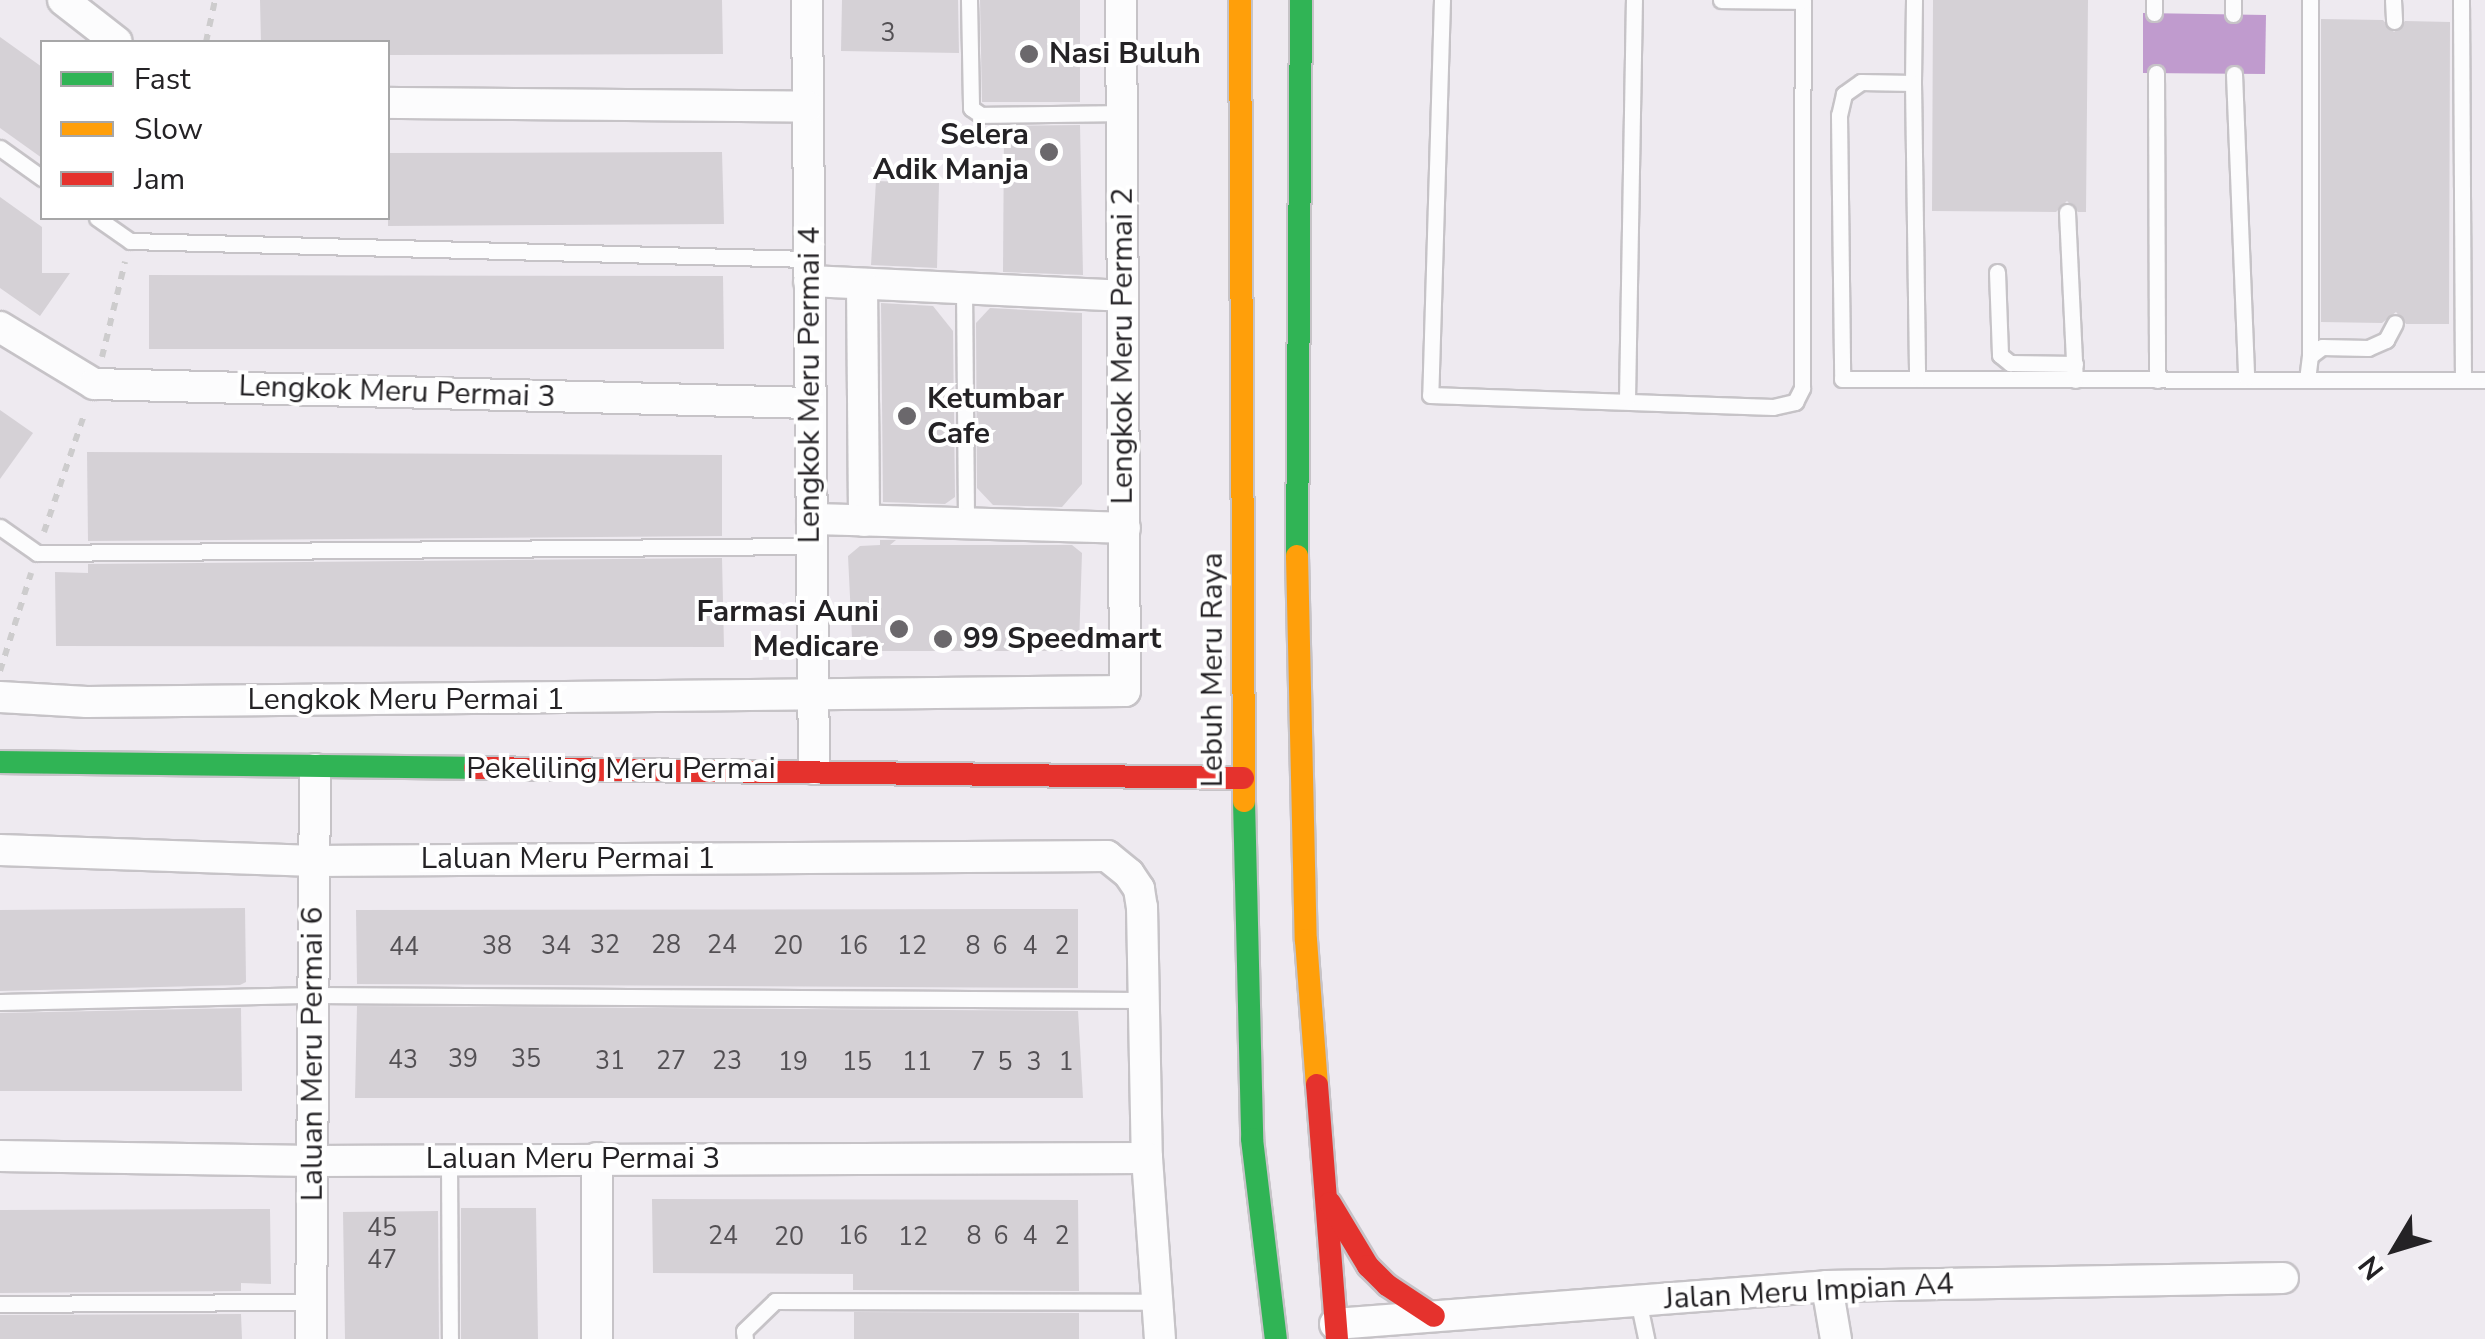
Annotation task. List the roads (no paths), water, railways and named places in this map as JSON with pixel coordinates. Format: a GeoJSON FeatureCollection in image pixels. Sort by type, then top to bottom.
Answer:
{"type":"FeatureCollection","features":[{"type":"Feature","properties":{"kind":"main road","name":"Lebuh Meru Raya"},"geometry":{"type":"LineString","coordinates":[[1240,0],[1243,778],[1252,1140],[1276,1339]]}},
{"type":"Feature","properties":{"kind":"main road"},"geometry":{"type":"LineString","coordinates":[[1301,0],[1296,485],[1306,940],[1336,1331]]}},
{"type":"Feature","properties":{"kind":"main road","name":"Pekeliling Meru Permai"},"geometry":{"type":"LineString","coordinates":[[0,762],[1243,778]]}},
{"type":"Feature","properties":{"kind":"main road"},"geometry":{"type":"LineString","coordinates":[[1324,1194],[1368,1266],[1424,1324]]}},
{"type":"Feature","properties":{"kind":"street"},"geometry":{"type":"LineString","coordinates":[[63,0],[114,40]]}},
{"type":"Feature","properties":{"kind":"street","name":"Lengkok Meru Permai 4"},"geometry":{"type":"LineString","coordinates":[[808,0],[814,770]]}},
{"type":"Feature","properties":{"kind":"street","name":"Lengkok Meru Permai 2"},"geometry":{"type":"LineString","coordinates":[[813,697],[1126,691],[1121,0]]}},
{"type":"Feature","properties":{"kind":"street"},"geometry":{"type":"LineString","coordinates":[[390,103],[808,107]]}},
{"type":"Feature","properties":{"kind":"street"},"geometry":{"type":"LineString","coordinates":[[809,270],[862,284],[1123,296]]}},
{"type":"Feature","properties":{"kind":"street"},"geometry":{"type":"LineString","coordinates":[[862,284],[864,521]]}},
{"type":"Feature","properties":{"kind":"street","name":"Lengkok Meru Permai 3"},"geometry":{"type":"LineString","coordinates":[[0,327],[94,384],[810,403]]}},
{"type":"Feature","properties":{"kind":"street"},"geometry":{"type":"LineString","coordinates":[[812,533],[864,521],[1124,528]]}},
{"type":"Feature","properties":{"kind":"street","name":"Lengkok Meru Permai 1"},"geometry":{"type":"LineString","coordinates":[[0,697],[87,702],[813,697]]}},
{"type":"Feature","properties":{"kind":"street","name":"Laluan Meru Permai 6"},"geometry":{"type":"LineString","coordinates":[[312,1339],[315,769]]}},
{"type":"Feature","properties":{"kind":"street","name":"Laluan Meru Permai 1"},"geometry":{"type":"LineString","coordinates":[[0,850],[315,861],[1107,856],[1129,874],[1142,907],[1140,1000]]}},
{"type":"Feature","properties":{"kind":"street"},"geometry":{"type":"LineString","coordinates":[[1140,1000],[1160,1339]]}},
{"type":"Feature","properties":{"kind":"street","name":"Laluan Meru Permai 3"},"geometry":{"type":"LineString","coordinates":[[0,1156],[312,1161],[1147,1158]]}},
{"type":"Feature","properties":{"kind":"street"},"geometry":{"type":"LineString","coordinates":[[597,1158],[597,1339]]}},
{"type":"Feature","properties":{"kind":"street","name":"Jalan Meru Impian A4"},"geometry":{"type":"LineString","coordinates":[[1336,1331],[1424,1324],[1474,1326],[1638,1300],[1827,1286],[2283,1278]]}},
{"type":"Feature","properties":{"kind":"street"},"geometry":{"type":"LineString","coordinates":[[1827,1286],[1836,1339]]}},
{"type":"Feature","properties":{"kind":"lane"},"geometry":{"type":"LineString","coordinates":[[969,0],[971,108],[981,116],[1122,113]]}},
{"type":"Feature","properties":{"kind":"lane"},"geometry":{"type":"LineString","coordinates":[[1442,0],[1430,395],[1627,398],[1773,407],[1795,402],[1802,388],[1803,2],[1720,0]]}},
{"type":"Feature","properties":{"kind":"lane"},"geometry":{"type":"LineString","coordinates":[[1627,398],[1634,0]]}},
{"type":"Feature","properties":{"kind":"lane"},"geometry":{"type":"LineString","coordinates":[[1914,0],[1917,380]]}},
{"type":"Feature","properties":{"kind":"lane"},"geometry":{"type":"LineString","coordinates":[[2308,380],[2310,0]]}},
{"type":"Feature","properties":{"kind":"lane"},"geometry":{"type":"LineString","coordinates":[[2393,0],[2394,20]]}},
{"type":"Feature","properties":{"kind":"lane"},"geometry":{"type":"LineString","coordinates":[[2461,0],[2463,380]]}},
{"type":"Feature","properties":{"kind":"lane"},"geometry":{"type":"LineString","coordinates":[[2156,73],[2156,380]]}},
{"type":"Feature","properties":{"kind":"lane"},"geometry":{"type":"LineString","coordinates":[[2234,74],[2246,378]]}},
{"type":"Feature","properties":{"kind":"lane"},"geometry":{"type":"LineString","coordinates":[[1913,83],[1861,82],[1844,94],[1842,379],[1917,380],[2075,372]]}},
{"type":"Feature","properties":{"kind":"lane"},"geometry":{"type":"LineString","coordinates":[[0,148],[40,177]]}},
{"type":"Feature","properties":{"kind":"lane"},"geometry":{"type":"LineString","coordinates":[[2067,212],[2075,372]]}},
{"type":"Feature","properties":{"kind":"lane"},"geometry":{"type":"LineString","coordinates":[[100,220],[130,241],[809,270]]}},
{"type":"Feature","properties":{"kind":"lane"},"geometry":{"type":"LineString","coordinates":[[1997,272],[2000,355],[2010,363],[2156,380],[2485,380]]}},
{"type":"Feature","properties":{"kind":"lane"},"geometry":{"type":"LineString","coordinates":[[964,288],[966,524]]}},
{"type":"Feature","properties":{"kind":"lane"},"geometry":{"type":"LineString","coordinates":[[2310,356],[2322,346],[2368,348],[2386,340],[2395,324]]}},
{"type":"Feature","properties":{"kind":"lane"},"geometry":{"type":"LineString","coordinates":[[0,527],[37,553],[812,533]]}},
{"type":"Feature","properties":{"kind":"lane"},"geometry":{"type":"LineString","coordinates":[[0,1002],[314,995],[1140,1000]]}},
{"type":"Feature","properties":{"kind":"lane"},"geometry":{"type":"LineString","coordinates":[[450,1158],[450,1339]]}},
{"type":"Feature","properties":{"kind":"lane"},"geometry":{"type":"LineString","coordinates":[[1638,1300],[1646,1339]]}},
{"type":"Feature","properties":{"kind":"lane"},"geometry":{"type":"LineString","coordinates":[[0,1304],[312,1302]]}},
{"type":"Feature","properties":{"kind":"lane"},"geometry":{"type":"LineString","coordinates":[[744,1339],[744,1330],[775,1302],[1158,1302]]}},
{"type":"Feature","properties":{"kind":"place","name":"Nasi Buluh"},"geometry":{"type":"Point","coordinates":[1029,54]}},
{"type":"Feature","properties":{"kind":"place","name":"Selera Adik Manja"},"geometry":{"type":"Point","coordinates":[1049,152]}},
{"type":"Feature","properties":{"kind":"place","name":"Ketumbar Cafe"},"geometry":{"type":"Point","coordinates":[907,416]}},
{"type":"Feature","properties":{"kind":"place","name":"Farmasi Auni Medicare"},"geometry":{"type":"Point","coordinates":[899,629]}},
{"type":"Feature","properties":{"kind":"place","name":"99 Speedmart"},"geometry":{"type":"Point","coordinates":[943,639]}}]}
